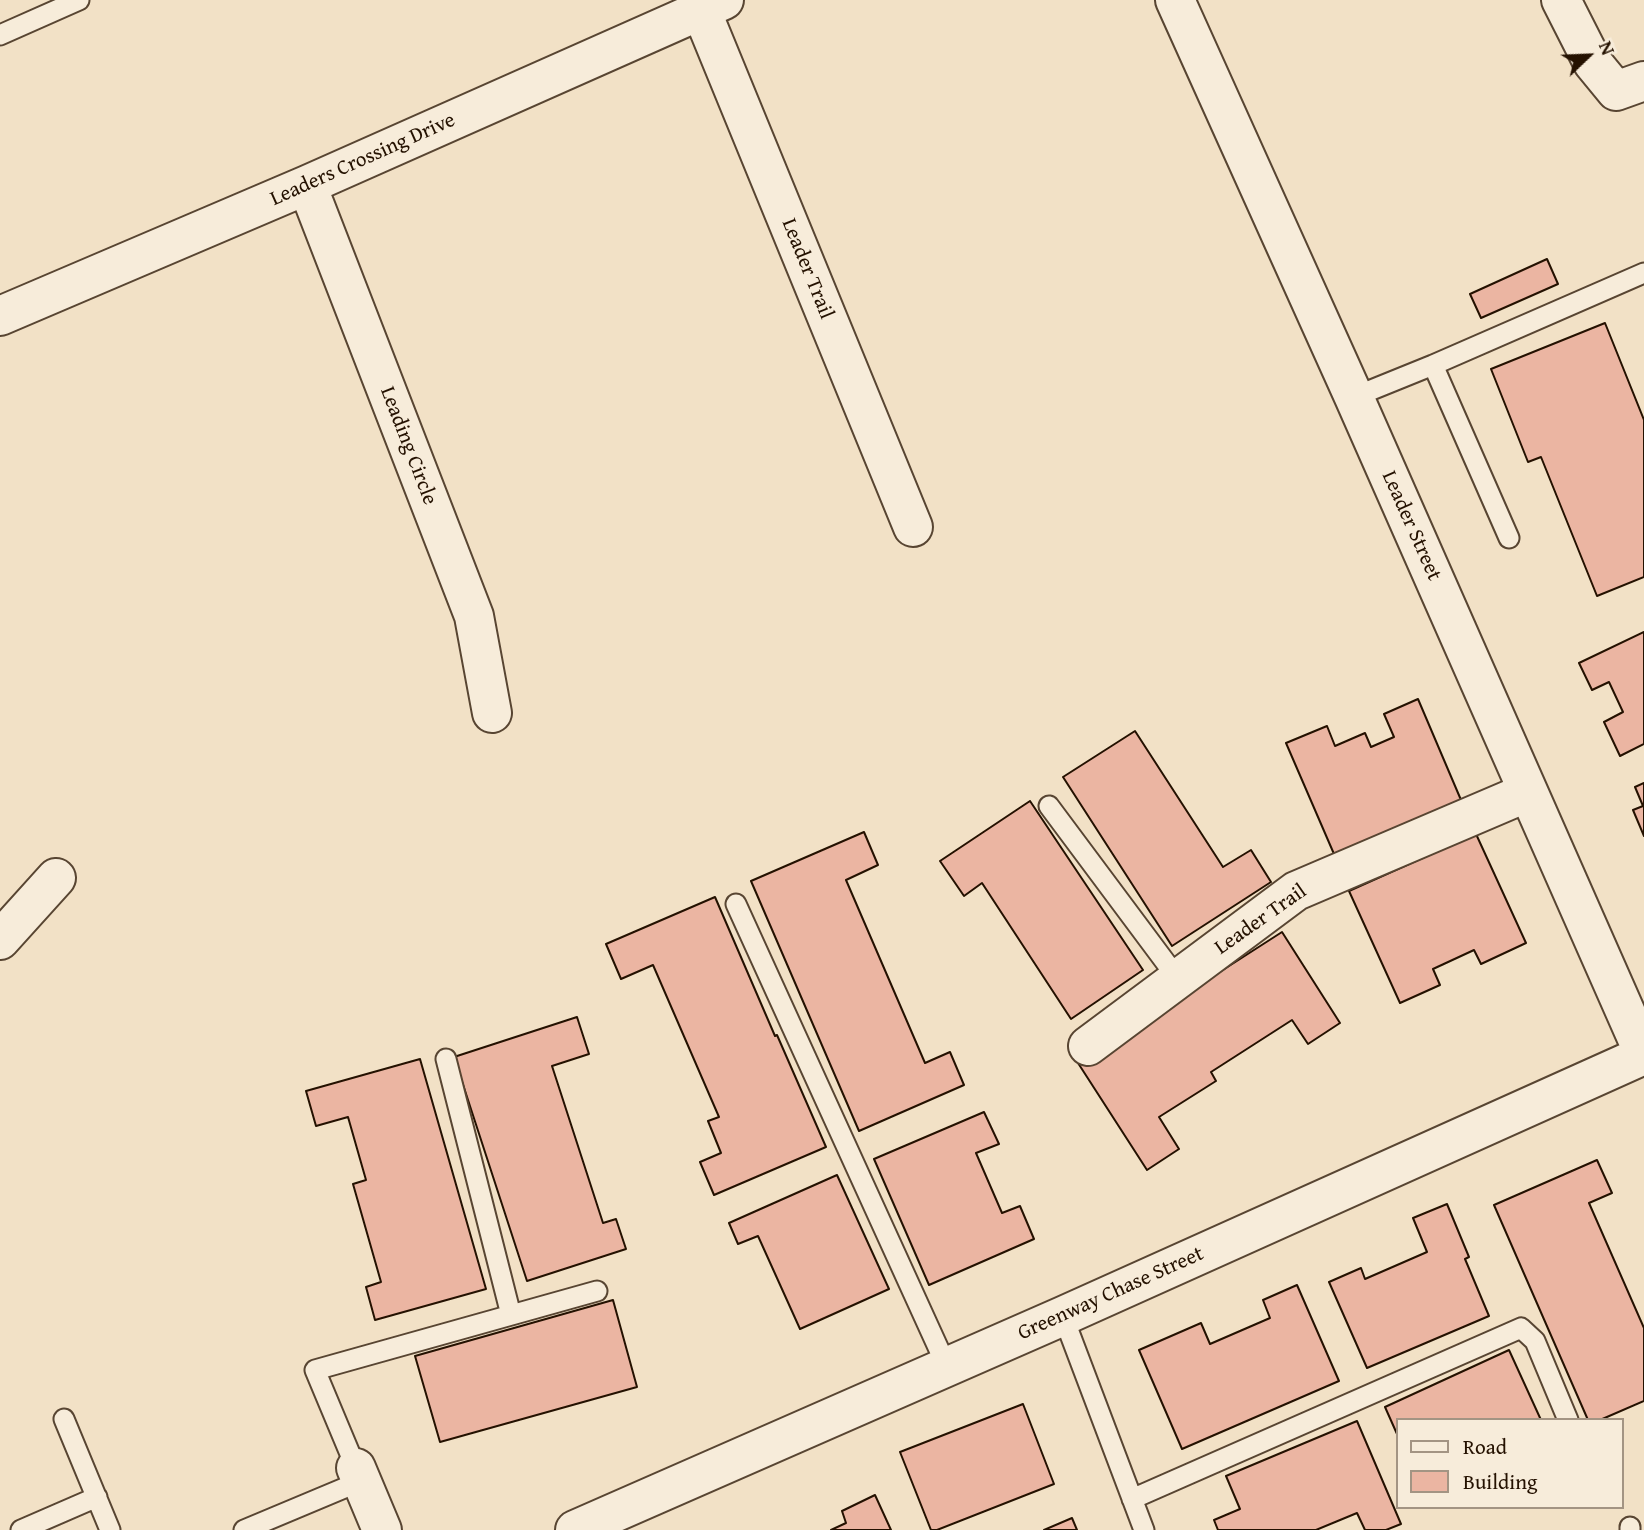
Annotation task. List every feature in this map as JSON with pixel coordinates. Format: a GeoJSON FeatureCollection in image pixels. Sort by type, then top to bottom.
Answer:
{"type":"FeatureCollection","features":[{"type":"Feature","properties":{"kind":"street","name":"Leader Street"},"geometry":{"type":"LineString","coordinates":[[1175,0],[1354,397],[1644,1054]]}},
{"type":"Feature","properties":{"kind":"street"},"geometry":{"type":"LineString","coordinates":[[1561,0],[1593,63],[1616,90],[1644,81]]}},
{"type":"Feature","properties":{"kind":"street","name":"Leaders Crossing Drive"},"geometry":{"type":"LineString","coordinates":[[0,316],[307,185],[713,5]]}},
{"type":"Feature","properties":{"kind":"street","name":"Leader Trail"},"geometry":{"type":"LineString","coordinates":[[713,5],[913,527]]}},
{"type":"Feature","properties":{"kind":"street","name":"Leading Circle"},"geometry":{"type":"LineString","coordinates":[[307,185],[474,615],[492,713]]}},
{"type":"Feature","properties":{"kind":"street","name":"Leader Trail"},"geometry":{"type":"LineString","coordinates":[[1088,1046],[1296,891],[1528,792]]}},
{"type":"Feature","properties":{"kind":"street"},"geometry":{"type":"LineString","coordinates":[[0,940],[57,878]]}},
{"type":"Feature","properties":{"kind":"street","name":"Greenway Chase Street"},"geometry":{"type":"LineString","coordinates":[[590,1527],[1644,1054]]}},
{"type":"Feature","properties":{"kind":"street"},"geometry":{"type":"LineString","coordinates":[[358,1474],[382,1530]]}},
{"type":"Feature","properties":{"kind":"lane"},"geometry":{"type":"LineString","coordinates":[[0,35],[79,0]]}},
{"type":"Feature","properties":{"kind":"lane"},"geometry":{"type":"LineString","coordinates":[[1354,397],[1644,273]]}},
{"type":"Feature","properties":{"kind":"lane"},"geometry":{"type":"LineString","coordinates":[[1433,365],[1509,538]]}},
{"type":"Feature","properties":{"kind":"lane"},"geometry":{"type":"LineString","coordinates":[[1049,806],[1178,979]]}},
{"type":"Feature","properties":{"kind":"lane"},"geometry":{"type":"LineString","coordinates":[[736,904],[947,1367]]}},
{"type":"Feature","properties":{"kind":"lane"},"geometry":{"type":"LineString","coordinates":[[446,1059],[511,1315]]}},
{"type":"Feature","properties":{"kind":"lane"},"geometry":{"type":"LineString","coordinates":[[244,1530],[358,1474],[315,1370],[597,1291]]}},
{"type":"Feature","properties":{"kind":"lane"},"geometry":{"type":"LineString","coordinates":[[1063,1316],[1143,1530]]}},
{"type":"Feature","properties":{"kind":"lane"},"geometry":{"type":"LineString","coordinates":[[1132,1499],[1521,1328],[1535,1341],[1567,1418]]}},
{"type":"Feature","properties":{"kind":"lane"},"geometry":{"type":"LineString","coordinates":[[64,1419],[110,1530]]}},
{"type":"Feature","properties":{"kind":"lane"},"geometry":{"type":"LineString","coordinates":[[21,1530],[97,1497]]}},
{"type":"Feature","properties":{"kind":"building"},"geometry":{"type":"Polygon","coordinates":[[[1547,259],[1558,284],[1481,318],[1470,294],[1547,259]]]}},
{"type":"Feature","properties":{"kind":"building"},"geometry":{"type":"Polygon","coordinates":[[[1605,323],[1644,420],[1644,577],[1597,596],[1541,457],[1528,462],[1491,369],[1605,323]]]}},
{"type":"Feature","properties":{"kind":"building"},"geometry":{"type":"Polygon","coordinates":[[[1644,632],[1644,744],[1620,756],[1604,722],[1623,712],[1609,682],[1592,690],[1579,663],[1644,632]]]}},
{"type":"Feature","properties":{"kind":"building"},"geometry":{"type":"Polygon","coordinates":[[[1418,699],[1461,800],[1334,854],[1286,743],[1327,726],[1335,746],[1365,733],[1371,747],[1394,737],[1384,714],[1418,699]]]}},
{"type":"Feature","properties":{"kind":"building"},"geometry":{"type":"Polygon","coordinates":[[[1135,731],[1223,867],[1251,850],[1271,882],[1172,946],[1063,777],[1135,731]]]}},
{"type":"Feature","properties":{"kind":"building"},"geometry":{"type":"Polygon","coordinates":[[[1644,783],[1644,836],[1633,810],[1643,806],[1635,787],[1644,783]]]}},
{"type":"Feature","properties":{"kind":"building"},"geometry":{"type":"Polygon","coordinates":[[[1030,801],[1143,970],[1071,1019],[982,883],[964,896],[940,861],[1030,801]]]}},
{"type":"Feature","properties":{"kind":"building"},"geometry":{"type":"Polygon","coordinates":[[[864,832],[878,865],[846,880],[925,1063],[950,1052],[964,1085],[859,1131],[751,881],[864,832]]]}},
{"type":"Feature","properties":{"kind":"building"},"geometry":{"type":"Polygon","coordinates":[[[1476,834],[1526,943],[1481,964],[1474,950],[1433,969],[1440,985],[1400,1003],[1349,891],[1476,834]]]}},
{"type":"Feature","properties":{"kind":"building"},"geometry":{"type":"Polygon","coordinates":[[[715,897],[826,1147],[714,1195],[700,1162],[721,1153],[708,1121],[719,1117],[653,965],[621,979],[606,944],[715,897]]]}},
{"type":"Feature","properties":{"kind":"building"},"geometry":{"type":"Polygon","coordinates":[[[1282,932],[1340,1023],[1308,1044],[1292,1020],[1211,1072],[1216,1081],[1159,1117],[1179,1149],[1147,1170],[1078,1063],[1282,932]]]}},
{"type":"Feature","properties":{"kind":"building"},"geometry":{"type":"Polygon","coordinates":[[[577,1017],[589,1054],[552,1066],[603,1223],[616,1219],[626,1249],[527,1281],[454,1057],[577,1017]]]}},
{"type":"Feature","properties":{"kind":"building"},"geometry":{"type":"Polygon","coordinates":[[[420,1059],[486,1289],[375,1320],[366,1287],[381,1282],[353,1184],[366,1180],[348,1117],[316,1126],[306,1091],[420,1059]]]}},
{"type":"Feature","properties":{"kind":"building"},"geometry":{"type":"Polygon","coordinates":[[[984,1112],[999,1144],[976,1153],[1002,1213],[1020,1206],[1034,1239],[929,1285],[874,1159],[984,1112]]]}},
{"type":"Feature","properties":{"kind":"building"},"geometry":{"type":"Polygon","coordinates":[[[1597,1160],[1612,1193],[1589,1203],[1644,1328],[1644,1401],[1605,1418],[1587,1418],[1494,1205],[1597,1160]]]}},
{"type":"Feature","properties":{"kind":"building"},"geometry":{"type":"Polygon","coordinates":[[[837,1175],[889,1289],[800,1329],[758,1236],[738,1244],[729,1223],[837,1175]]]}},
{"type":"Feature","properties":{"kind":"building"},"geometry":{"type":"Polygon","coordinates":[[[1447,1204],[1469,1257],[1465,1259],[1489,1316],[1367,1368],[1329,1282],[1361,1268],[1365,1279],[1427,1252],[1413,1218],[1447,1204]]]}},
{"type":"Feature","properties":{"kind":"building"},"geometry":{"type":"Polygon","coordinates":[[[1297,1285],[1339,1381],[1182,1449],[1139,1350],[1201,1323],[1210,1344],[1270,1318],[1263,1300],[1297,1285]]]}},
{"type":"Feature","properties":{"kind":"building"},"geometry":{"type":"Polygon","coordinates":[[[613,1300],[637,1387],[440,1442],[415,1356],[613,1300]]]}},
{"type":"Feature","properties":{"kind":"building"},"geometry":{"type":"Polygon","coordinates":[[[1509,1350],[1540,1418],[1396,1418],[1396,1432],[1385,1407],[1509,1350]]]}},
{"type":"Feature","properties":{"kind":"building"},"geometry":{"type":"Polygon","coordinates":[[[1023,1404],[1054,1484],[937,1530],[931,1530],[900,1452],[1023,1404]]]}},
{"type":"Feature","properties":{"kind":"building"},"geometry":{"type":"Polygon","coordinates":[[[1357,1421],[1401,1524],[1386,1530],[1365,1530],[1357,1513],[1316,1530],[1218,1530],[1214,1520],[1240,1509],[1226,1476],[1357,1421]]]}},
{"type":"Feature","properties":{"kind":"building"},"geometry":{"type":"Polygon","coordinates":[[[875,1495],[891,1530],[831,1530],[846,1523],[842,1511],[875,1495]]]}},
{"type":"Feature","properties":{"kind":"building"},"geometry":{"type":"Polygon","coordinates":[[[1072,1518],[1077,1530],[1044,1530],[1072,1518]]]}}]}
